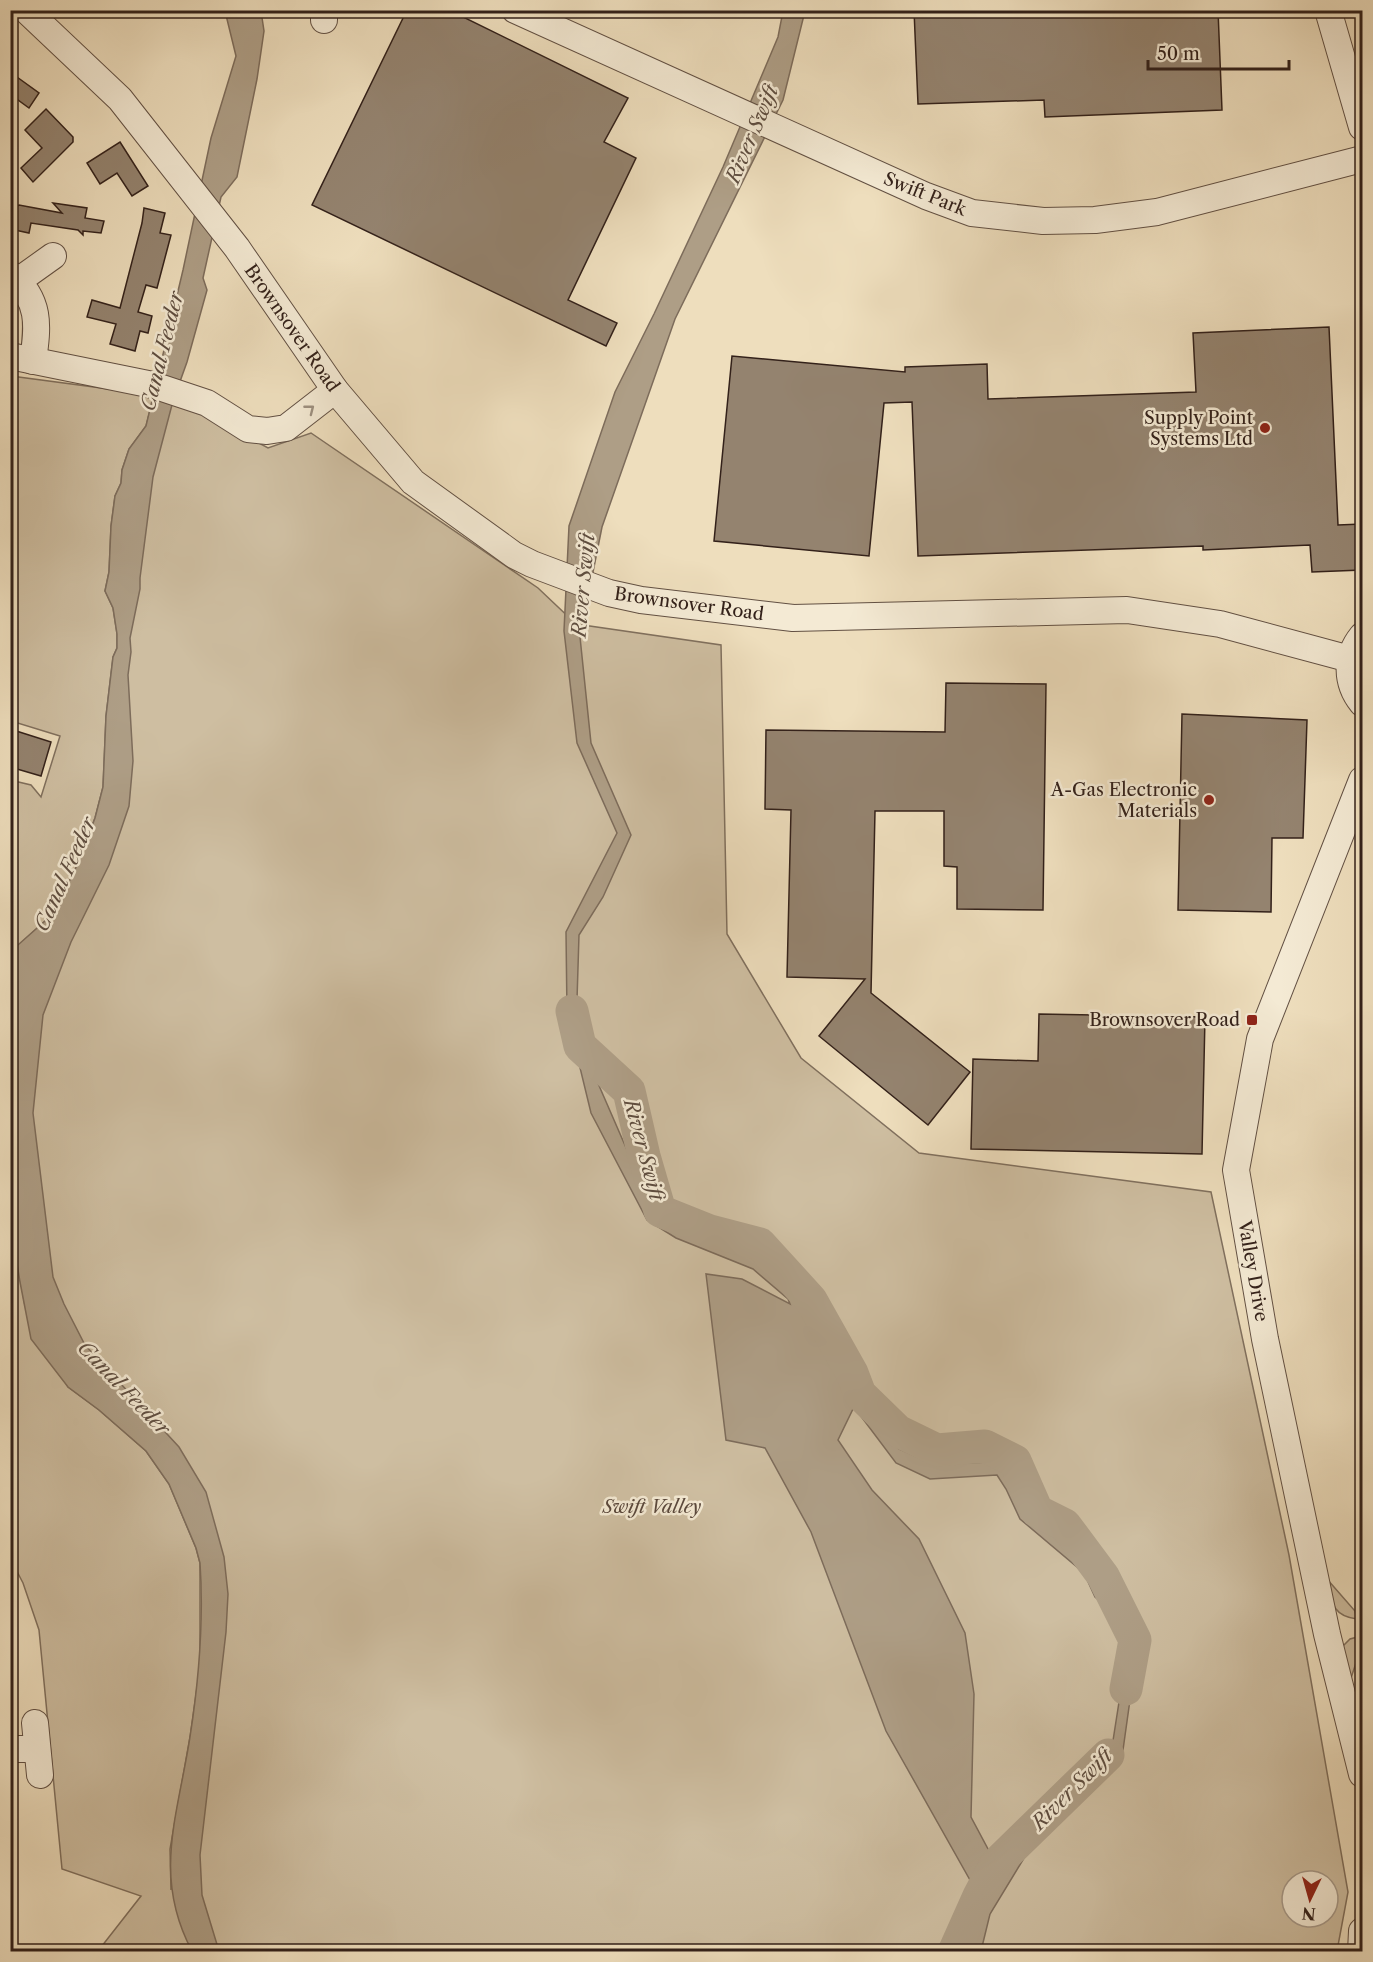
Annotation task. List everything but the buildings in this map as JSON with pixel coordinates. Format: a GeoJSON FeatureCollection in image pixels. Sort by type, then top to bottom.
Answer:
{"type":"FeatureCollection","features":[{"type":"Feature","properties":{"kind":"street","name":"Brownsover Road"},"geometry":{"type":"LineString","coordinates":[[26,10],[120,99],[237,248],[334,390],[413,482],[514,555],[532,564],[609,593],[642,600],[793,618],[1127,610],[1220,624],[1294,642],[1350,659]]}},
{"type":"Feature","properties":{"kind":"street","name":"Swift Park"},"geometry":{"type":"LineString","coordinates":[[515,10],[926,196],[972,213],[1043,221],[1095,220],[1157,212],[1362,159]]}},
{"type":"Feature","properties":{"kind":"street"},"geometry":{"type":"LineString","coordinates":[[1328,10],[1362,127]]}},
{"type":"Feature","properties":{"kind":"street"},"geometry":{"type":"LineString","coordinates":[[53,256],[14,278],[32,301],[36,312],[37,330],[22,358],[153,385],[207,403],[248,429],[267,431],[286,428],[334,390]]}},
{"type":"Feature","properties":{"kind":"street"},"geometry":{"type":"LineString","coordinates":[[1362,636],[1350,659],[1349,674],[1353,689],[1362,704]]}},
{"type":"Feature","properties":{"kind":"street","name":"Valley Drive"},"geometry":{"type":"LineString","coordinates":[[1362,780],[1260,1039],[1236,1170],[1265,1339],[1327,1634],[1362,1774]]}},
{"type":"Feature","properties":{"kind":"street"},"geometry":{"type":"LineString","coordinates":[[35,1723],[40,1776]]}},
{"type":"Feature","properties":{"kind":"street"},"geometry":{"type":"LineString","coordinates":[[10,1749],[37,1749]]}},
{"type":"Feature","properties":{"kind":"street"},"geometry":{"type":"LineString","coordinates":[[1361,1952],[1362,1931]]}},
{"type":"Feature","properties":{"kind":"green space"},"geometry":{"type":"Polygon","coordinates":[[[11,376],[154,395],[146,426],[129,449],[122,470],[121,483],[115,496],[111,526],[109,572],[105,591],[113,608],[117,648],[113,657],[106,716],[103,787],[95,818],[73,875],[45,921],[11,952],[10,780],[31,785],[41,797],[60,736],[11,721],[11,376]]]}},
{"type":"Feature","properties":{"kind":"green space","name":"Swift Valley"},"geometry":{"type":"Polygon","coordinates":[[[169,400],[206,414],[268,448],[311,433],[538,588],[576,624],[721,645],[727,934],[801,1058],[919,1153],[1211,1192],[1289,1555],[1348,1892],[1337,1951],[98,1951],[141,1896],[62,1869],[39,1630],[23,1583],[11,1560],[10,1220],[25,1306],[68,1387],[99,1410],[146,1451],[169,1484],[200,1563],[200,1666],[170,1849],[171,1890],[211,1647],[201,1520],[56,1333],[15,1055],[106,825],[138,478],[169,400]]]}},
{"type":"Feature","properties":{"kind":"green space"},"geometry":{"type":"Polygon","coordinates":[[[1327,1579],[1355,1611],[1357,1619],[1342,1615],[1337,1611],[1327,1579]]]}},
{"type":"Feature","properties":{"kind":"green space"},"geometry":{"type":"Polygon","coordinates":[[[1361,1636],[1362,1645],[1349,1684],[1343,1646],[1350,1639],[1361,1636]]]}},
{"type":"Feature","properties":{"kind":"water","name":"Canal Feeder"},"geometry":{"type":"Polygon","coordinates":[[[225,11],[261,11],[264,31],[257,79],[237,177],[221,197],[203,278],[207,290],[187,362],[173,401],[153,477],[140,589],[130,638],[128,675],[133,761],[129,806],[109,865],[71,942],[43,1015],[33,1113],[53,1277],[64,1304],[85,1345],[179,1447],[206,1492],[224,1557],[228,1594],[226,1632],[200,1855],[202,1895],[219,1951],[192,1951],[180,1923],[173,1897],[171,1871],[175,1819],[196,1694],[201,1629],[200,1563],[169,1484],[146,1451],[99,1410],[68,1387],[31,1339],[10,1220],[10,952],[45,921],[73,875],[95,818],[103,787],[106,716],[113,657],[117,648],[113,608],[105,591],[109,572],[115,496],[121,483],[122,470],[129,449],[146,426],[211,138],[236,56],[225,11]]]}},
{"type":"Feature","properties":{"kind":"water"},"geometry":{"type":"Polygon","coordinates":[[[783,11],[805,11],[783,100],[675,319],[602,527],[580,637],[591,743],[631,835],[603,897],[579,935],[577,1000],[587,1058],[651,1205],[669,1219],[760,1257],[802,1296],[844,1375],[852,1373],[860,1394],[857,1401],[899,1449],[933,1464],[990,1462],[1005,1466],[1030,1510],[1059,1527],[1108,1595],[1123,1607],[1136,1657],[1123,1750],[1032,1845],[990,1914],[981,1951],[970,1951],[980,1912],[1025,1840],[1112,1747],[1126,1657],[1116,1614],[1095,1597],[1084,1573],[1020,1519],[997,1475],[930,1479],[896,1463],[854,1407],[838,1440],[872,1490],[919,1539],[965,1633],[974,1694],[971,1817],[996,1864],[979,1896],[886,1731],[811,1532],[765,1448],[726,1440],[706,1274],[742,1279],[790,1304],[788,1299],[753,1269],[676,1238],[647,1220],[591,1113],[567,1014],[566,932],[617,833],[577,743],[564,631],[569,526],[615,392],[723,167],[778,37],[783,11]]]}},
{"type":"Feature","properties":{"kind":"waterway","name":"River Swift"},"geometry":{"type":"LineString","coordinates":[[572,1011],[580,1046],[629,1091],[660,1211],[710,1231],[760,1244],[811,1300],[852,1373],[860,1394],[898,1431],[937,1450],[985,1446],[1015,1461],[1037,1511],[1065,1525],[1103,1576],[1135,1640],[1126,1689]]}},
{"type":"Feature","properties":{"kind":"waterway","name":"River Swift"},"geometry":{"type":"LineString","coordinates":[[954,1952],[996,1864],[1108,1755]]}},
{"type":"Feature","properties":{"kind":"place","name":"Supply Point Systems Ltd"},"geometry":{"type":"Point","coordinates":[1265,428]}},
{"type":"Feature","properties":{"kind":"place","name":"A-Gas Electronic Materials"},"geometry":{"type":"Point","coordinates":[1209,800]}},
{"type":"Feature","properties":{"kind":"place","name":"Brownsover Road"},"geometry":{"type":"Point","coordinates":[1252,1020]}}]}
